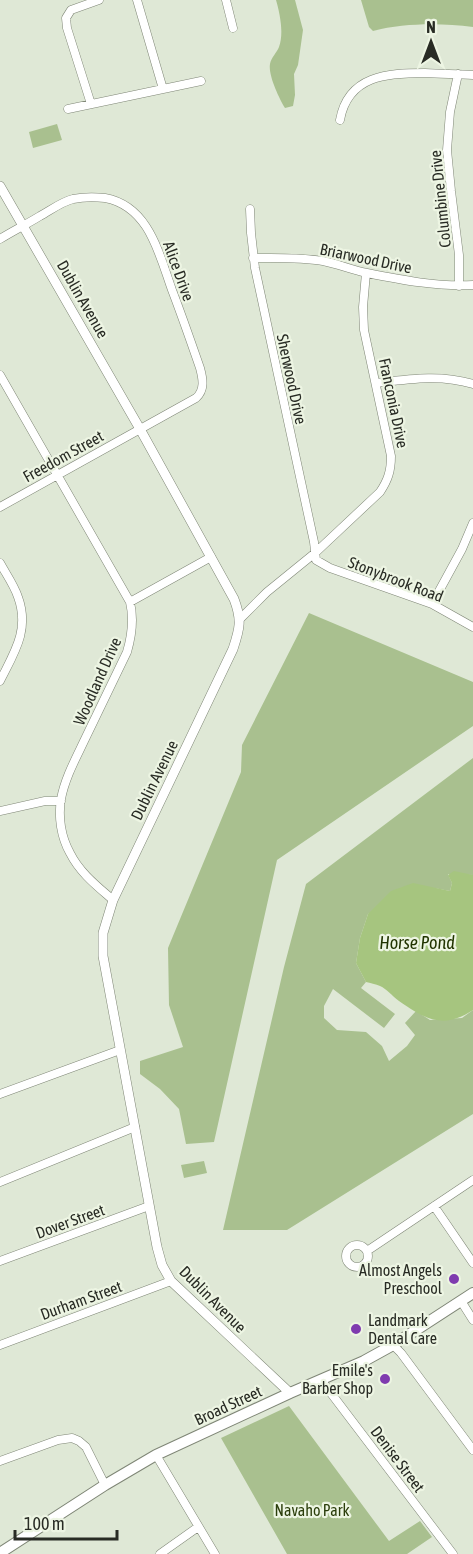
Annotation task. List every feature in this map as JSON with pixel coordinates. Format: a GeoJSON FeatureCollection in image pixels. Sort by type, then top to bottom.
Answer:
{"type":"FeatureCollection","features":[{"type":"Feature","properties":{"kind":"main road","name":"Broad Street"},"geometry":{"type":"LineString","coordinates":[[0,1553],[156,1455],[364,1361],[473,1293]]}},
{"type":"Feature","properties":{"kind":"street"},"geometry":{"type":"LineString","coordinates":[[91,104],[67,28],[66,18],[70,10],[99,0]]}},
{"type":"Feature","properties":{"kind":"street"},"geometry":{"type":"LineString","coordinates":[[137,0],[163,89]]}},
{"type":"Feature","properties":{"kind":"street"},"geometry":{"type":"LineString","coordinates":[[226,0],[233,28]]}},
{"type":"Feature","properties":{"kind":"street"},"geometry":{"type":"LineString","coordinates":[[340,120],[346,100],[363,84],[378,76],[402,73],[473,75]]}},
{"type":"Feature","properties":{"kind":"street","name":"Columbine Drive"},"geometry":{"type":"LineString","coordinates":[[458,74],[450,112],[447,150],[459,255],[459,286]]}},
{"type":"Feature","properties":{"kind":"street"},"geometry":{"type":"LineString","coordinates":[[68,109],[201,81]]}},
{"type":"Feature","properties":{"kind":"street","name":"Dublin Avenue"},"geometry":{"type":"LineString","coordinates":[[0,186],[234,598],[240,619],[233,649],[113,900],[105,923],[102,945],[104,968],[162,1264],[171,1281],[290,1393]]}},
{"type":"Feature","properties":{"kind":"street","name":"Alice Drive"},"geometry":{"type":"LineString","coordinates":[[0,239],[63,203],[75,199],[93,197],[112,200],[129,207],[138,215],[158,249],[200,368],[203,383],[196,398],[140,429]]}},
{"type":"Feature","properties":{"kind":"street","name":"Sherwood Drive"},"geometry":{"type":"LineString","coordinates":[[250,208],[253,258],[315,554]]}},
{"type":"Feature","properties":{"kind":"street","name":"Briarwood Drive"},"geometry":{"type":"LineString","coordinates":[[253,258],[286,257],[322,261],[366,273],[415,282],[473,285]]}},
{"type":"Feature","properties":{"kind":"street","name":"Franconia Drive"},"geometry":{"type":"LineString","coordinates":[[240,619],[267,592],[315,554],[380,492],[387,482],[392,456],[364,330],[363,307],[366,273]]}},
{"type":"Feature","properties":{"kind":"street","name":"Woodland Drive"},"geometry":{"type":"LineString","coordinates":[[0,375],[130,602],[133,623],[127,652],[75,761],[61,801],[61,824],[68,851],[88,879],[113,900]]}},
{"type":"Feature","properties":{"kind":"street"},"geometry":{"type":"LineString","coordinates":[[376,383],[436,378],[473,384]]}},
{"type":"Feature","properties":{"kind":"street","name":"Freedom Street"},"geometry":{"type":"LineString","coordinates":[[0,507],[140,429]]}},
{"type":"Feature","properties":{"kind":"street"},"geometry":{"type":"LineString","coordinates":[[432,604],[462,549],[473,523]]}},
{"type":"Feature","properties":{"kind":"street","name":"Stonybrook Road"},"geometry":{"type":"LineString","coordinates":[[315,554],[316,560],[330,568],[432,604],[473,627]]}},
{"type":"Feature","properties":{"kind":"street"},"geometry":{"type":"LineString","coordinates":[[130,602],[211,557]]}},
{"type":"Feature","properties":{"kind":"street"},"geometry":{"type":"LineString","coordinates":[[0,563],[18,597],[22,614],[20,642],[0,681]]}},
{"type":"Feature","properties":{"kind":"street"},"geometry":{"type":"LineString","coordinates":[[0,812],[45,801],[61,801]]}},
{"type":"Feature","properties":{"kind":"street"},"geometry":{"type":"LineString","coordinates":[[0,1094],[120,1050]]}},
{"type":"Feature","properties":{"kind":"street"},"geometry":{"type":"LineString","coordinates":[[0,1182],[135,1127]]}},
{"type":"Feature","properties":{"kind":"street"},"geometry":{"type":"LineString","coordinates":[[367,1251],[473,1180]]}},
{"type":"Feature","properties":{"kind":"street","name":"Dover Street"},"geometry":{"type":"LineString","coordinates":[[0,1261],[149,1206]]}},
{"type":"Feature","properties":{"kind":"street"},"geometry":{"type":"LineString","coordinates":[[434,1206],[473,1263]]}},
{"type":"Feature","properties":{"kind":"street","name":"Durham Street"},"geometry":{"type":"LineString","coordinates":[[0,1345],[171,1281]]}},
{"type":"Feature","properties":{"kind":"street"},"geometry":{"type":"LineString","coordinates":[[461,1301],[473,1320]]}},
{"type":"Feature","properties":{"kind":"street"},"geometry":{"type":"LineString","coordinates":[[393,1345],[473,1450]]}},
{"type":"Feature","properties":{"kind":"street","name":"Denise Street"},"geometry":{"type":"LineString","coordinates":[[321,1380],[453,1554]]}},
{"type":"Feature","properties":{"kind":"street"},"geometry":{"type":"LineString","coordinates":[[0,1461],[58,1440],[72,1438],[86,1448],[105,1485]]}},
{"type":"Feature","properties":{"kind":"street"},"geometry":{"type":"LineString","coordinates":[[156,1455],[215,1554]]}},
{"type":"Feature","properties":{"kind":"street"},"geometry":{"type":"LineString","coordinates":[[160,1554],[198,1527]]}},
{"type":"Feature","properties":{"kind":"green space"},"geometry":{"type":"Polygon","coordinates":[[[276,0],[295,0],[303,30],[298,65],[294,74],[293,106],[285,108],[274,86],[270,69],[281,36],[276,0]]]}},
{"type":"Feature","properties":{"kind":"green space"},"geometry":{"type":"Polygon","coordinates":[[[361,0],[473,0],[473,27],[423,24],[373,31],[369,27],[361,0]]]}},
{"type":"Feature","properties":{"kind":"green space"},"geometry":{"type":"Polygon","coordinates":[[[57,124],[62,140],[33,148],[29,132],[57,124]]]}},
{"type":"Feature","properties":{"kind":"green space"},"geometry":{"type":"Polygon","coordinates":[[[309,613],[473,682],[473,726],[277,860],[214,1142],[186,1144],[179,1109],[160,1089],[140,1074],[140,1061],[183,1047],[169,1005],[168,948],[241,772],[242,745],[309,613]]]}},
{"type":"Feature","properties":{"kind":"green space"},"geometry":{"type":"Polygon","coordinates":[[[473,758],[473,875],[448,874],[452,883],[450,891],[434,888],[368,914],[360,938],[356,963],[366,982],[361,988],[395,1014],[384,1028],[333,989],[324,1006],[324,1018],[337,1030],[366,1032],[382,1046],[389,1061],[407,1046],[415,1035],[405,1023],[416,1011],[430,1020],[462,1018],[473,1010],[473,1114],[287,1230],[223,1230],[284,967],[306,884],[473,758]]]}},
{"type":"Feature","properties":{"kind":"green space"},"geometry":{"type":"Polygon","coordinates":[[[204,1161],[207,1173],[184,1178],[181,1165],[204,1161]]]}},
{"type":"Feature","properties":{"kind":"green space","name":"Navaho Park"},"geometry":{"type":"Polygon","coordinates":[[[289,1406],[389,1541],[420,1521],[432,1537],[407,1554],[287,1554],[221,1438],[289,1406]]]}},
{"type":"Feature","properties":{"kind":"water","name":"Horse Pond"},"geometry":{"type":"Polygon","coordinates":[[[454,871],[473,875],[473,1010],[452,1020],[443,1021],[417,1013],[383,987],[366,982],[356,963],[360,938],[368,914],[391,891],[413,883],[450,891],[452,883],[448,875],[454,871]]]}},
{"type":"Feature","properties":{"kind":"place","name":"Almost Angels Preschool"},"geometry":{"type":"Point","coordinates":[454,1279]}},
{"type":"Feature","properties":{"kind":"place","name":"Landmark Dental Care"},"geometry":{"type":"Point","coordinates":[356,1329]}},
{"type":"Feature","properties":{"kind":"place","name":"Emile's Barber Shop"},"geometry":{"type":"Point","coordinates":[385,1379]}}]}
